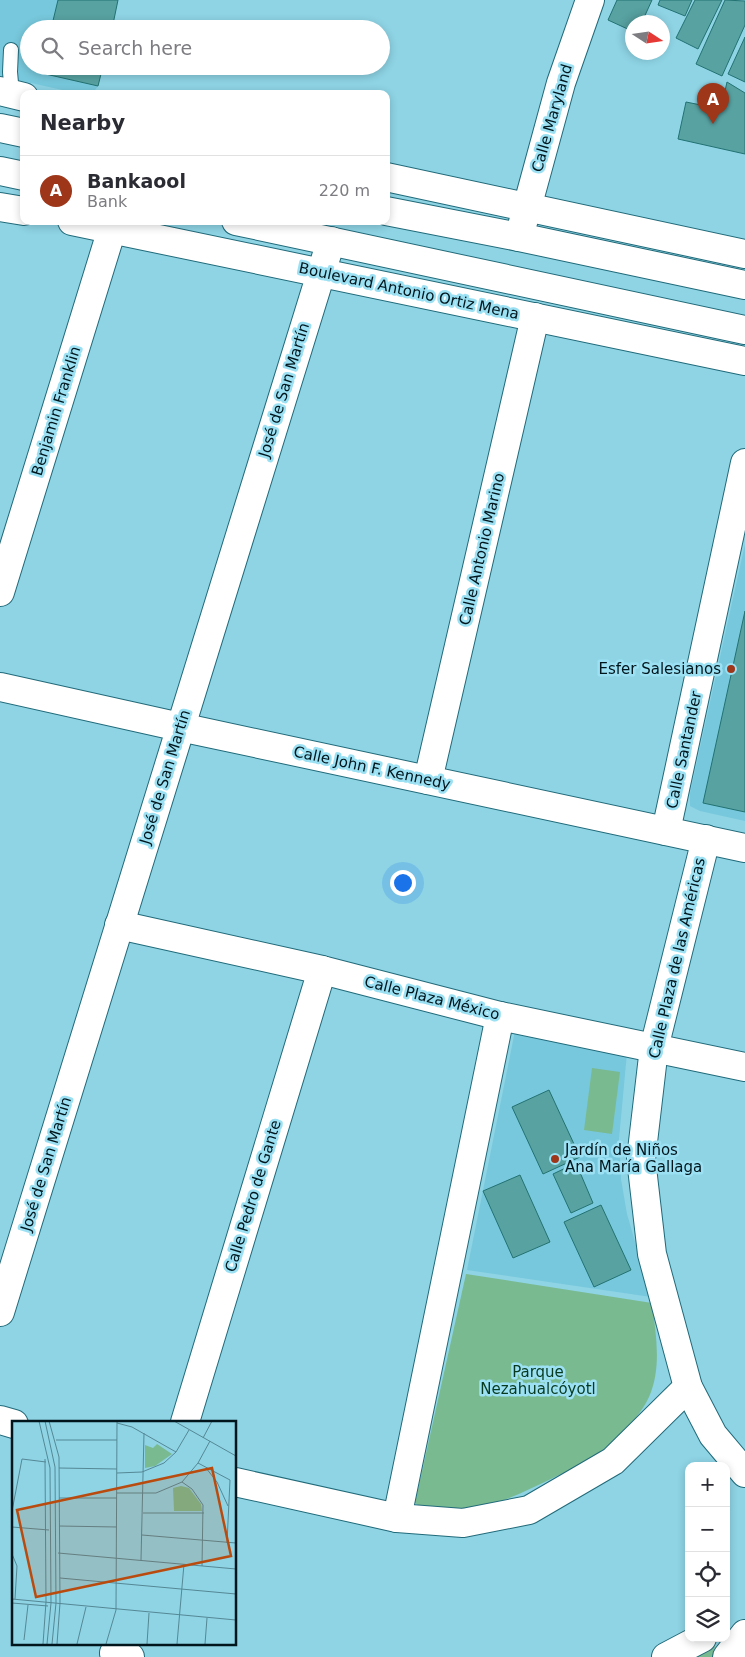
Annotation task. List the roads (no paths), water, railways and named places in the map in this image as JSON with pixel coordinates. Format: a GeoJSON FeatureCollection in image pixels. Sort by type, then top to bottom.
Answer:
{"type":"FeatureCollection","features":[{"type":"Feature","properties":{"kind":"street","name":"Calle Maryland"},"geometry":{"type":"LineString","coordinates":[[520,237],[561,83],[590,0]]}},
{"type":"Feature","properties":{"kind":"street"},"geometry":{"type":"LineString","coordinates":[[0,128],[20,132]]}},
{"type":"Feature","properties":{"kind":"street"},"geometry":{"type":"LineString","coordinates":[[0,171],[20,175]]}},
{"type":"Feature","properties":{"kind":"street"},"geometry":{"type":"LineString","coordinates":[[390,178],[745,254]]}},
{"type":"Feature","properties":{"kind":"street"},"geometry":{"type":"LineString","coordinates":[[0,206],[20,210]]}},
{"type":"Feature","properties":{"kind":"street"},"geometry":{"type":"LineString","coordinates":[[390,212],[520,237],[745,285]]}},
{"type":"Feature","properties":{"kind":"street","name":"Boulevard Antonio Ortiz Mena"},"geometry":{"type":"LineString","coordinates":[[92,225],[745,361]]}},
{"type":"Feature","properties":{"kind":"street"},"geometry":{"type":"LineString","coordinates":[[255,225],[745,330]]}},
{"type":"Feature","properties":{"kind":"street","name":"Benjamin Franklin"},"geometry":{"type":"LineString","coordinates":[[0,592],[112,229]]}},
{"type":"Feature","properties":{"kind":"street","name":"José de San Martín"},"geometry":{"type":"LineString","coordinates":[[0,1312],[7,1263],[119,925],[331,241]]}},
{"type":"Feature","properties":{"kind":"street","name":"Calle Antonio Marino"},"geometry":{"type":"LineString","coordinates":[[428,780],[535,317]]}},
{"type":"Feature","properties":{"kind":"street","name":"Calle Santander"},"geometry":{"type":"LineString","coordinates":[[666,831],[745,463]]}},
{"type":"Feature","properties":{"kind":"street","name":"Calle John F. Kennedy"},"geometry":{"type":"LineString","coordinates":[[0,687],[745,848]]}},
{"type":"Feature","properties":{"kind":"street","name":"Calle Plaza de las Américas"},"geometry":{"type":"LineString","coordinates":[[706,840],[654,1048],[642,1159],[652,1254],[688,1387],[713,1435],[745,1473]]}},
{"type":"Feature","properties":{"kind":"street","name":"Calle Plaza México"},"geometry":{"type":"LineString","coordinates":[[119,925],[322,970],[500,1016],[745,1067]]}},
{"type":"Feature","properties":{"kind":"street","name":"Calle Pedro de Gante"},"geometry":{"type":"LineString","coordinates":[[185,1421],[322,970]]}},
{"type":"Feature","properties":{"kind":"street"},"geometry":{"type":"LineString","coordinates":[[397,1518],[500,1016]]}},
{"type":"Feature","properties":{"kind":"street"},"geometry":{"type":"LineString","coordinates":[[236,1482],[397,1518],[463,1524],[529,1510],[614,1461],[688,1387]]}},
{"type":"Feature","properties":{"kind":"street"},"geometry":{"type":"LineString","coordinates":[[730,1624],[745,1616]]}},
{"type":"Feature","properties":{"kind":"street"},"geometry":{"type":"LineString","coordinates":[[727,1657],[745,1634]]}},
{"type":"Feature","properties":{"kind":"street"},"geometry":{"type":"LineString","coordinates":[[666,1657],[694,1642]]}},
{"type":"Feature","properties":{"kind":"lane"},"geometry":{"type":"LineString","coordinates":[[11,50],[12,94]]}},
{"type":"Feature","properties":{"kind":"place","name":"Bankaool"},"geometry":{"type":"Point","coordinates":[713,124]}},
{"type":"Feature","properties":{"kind":"place","name":"Esfer Salesianos"},"geometry":{"type":"Point","coordinates":[731,669]}},
{"type":"Feature","properties":{"kind":"place","name":"Jardín de Niños Ana María Gallaga"},"geometry":{"type":"Point","coordinates":[555,1159]}},
{"type":"Feature","properties":{"kind":"park label","name":"Parque Nezahualcóyotl"},"geometry":{"type":"Point","coordinates":[538,1380]}}]}
